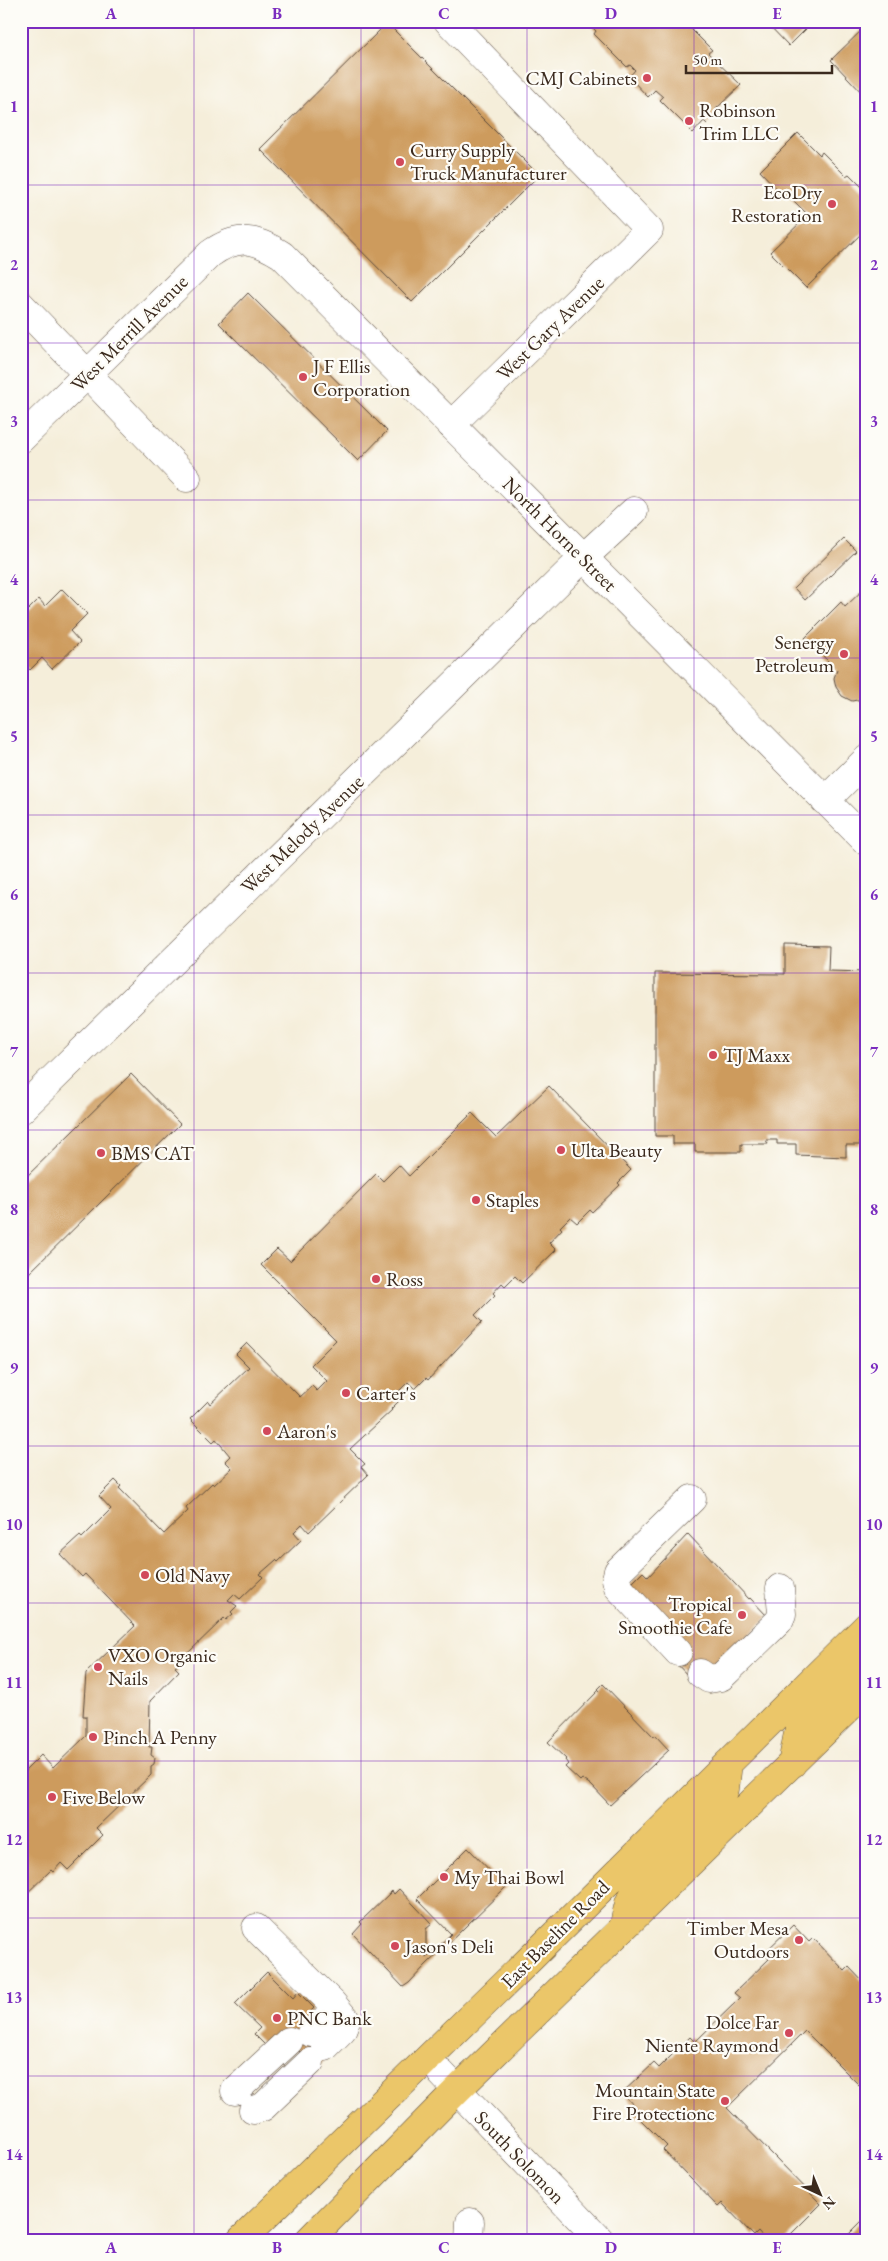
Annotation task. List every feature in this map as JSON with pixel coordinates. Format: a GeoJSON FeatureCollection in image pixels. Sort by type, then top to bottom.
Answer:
{"type":"FeatureCollection","features":[{"type":"Feature","properties":{"kind":"main road","name":"East Baseline Road"},"geometry":{"type":"LineString","coordinates":[[241,2240],[457,2031],[867,1626]]}},
{"type":"Feature","properties":{"kind":"main road"},"geometry":{"type":"LineString","coordinates":[[792,1764],[800,1723],[867,1655]]}},
{"type":"Feature","properties":{"kind":"main road"},"geometry":{"type":"LineString","coordinates":[[308,2240],[449,2082],[624,1928],[867,1690]]}},
{"type":"Feature","properties":{"kind":"main road"},"geometry":{"type":"LineString","coordinates":[[624,1928],[629,1903],[641,1882],[716,1809],[727,1783],[728,1763]]}},
{"type":"Feature","properties":{"kind":"street","name":"West Gary Avenue"},"geometry":{"type":"LineString","coordinates":[[448,21],[650,230],[451,425]]}},
{"type":"Feature","properties":{"kind":"street","name":"North Horne Street"},"geometry":{"type":"LineString","coordinates":[[245,240],[264,244],[282,255],[824,801],[867,842]]}},
{"type":"Feature","properties":{"kind":"street","name":"West Merrill Avenue"},"geometry":{"type":"LineString","coordinates":[[21,439],[210,254],[225,243],[245,240]]}},
{"type":"Feature","properties":{"kind":"street"},"geometry":{"type":"LineString","coordinates":[[21,306],[187,478]]}},
{"type":"Feature","properties":{"kind":"street","name":"West Melody Avenue"},"geometry":{"type":"LineString","coordinates":[[21,1110],[583,558],[634,511]]}},
{"type":"Feature","properties":{"kind":"street"},"geometry":{"type":"LineString","coordinates":[[824,801],[867,759]]}},
{"type":"Feature","properties":{"kind":"street"},"geometry":{"type":"LineString","coordinates":[[678,1652],[618,1586],[616,1579],[618,1571],[692,1499]]}},
{"type":"Feature","properties":{"kind":"street"},"geometry":{"type":"LineString","coordinates":[[700,1673],[709,1679],[721,1676],[779,1620],[782,1614],[780,1588]]}},
{"type":"Feature","properties":{"kind":"street"},"geometry":{"type":"LineString","coordinates":[[245,2102],[315,2032],[256,1928]]}},
{"type":"Feature","properties":{"kind":"street","name":"South Solomon"},"geometry":{"type":"LineString","coordinates":[[449,2082],[600,2240]]}},
{"type":"Feature","properties":{"kind":"building"},"geometry":{"type":"Polygon","coordinates":[[[586,21],[683,21],[712,50],[708,53],[741,85],[716,109],[719,112],[707,124],[704,121],[693,133],[660,100],[663,97],[655,90],[648,97],[629,77],[635,70],[630,65],[627,67],[594,34],[596,31],[586,21]]]}},
{"type":"Feature","properties":{"kind":"building"},"geometry":{"type":"Polygon","coordinates":[[[765,21],[814,21],[789,46],[765,21]]]}},
{"type":"Feature","properties":{"kind":"building","name":"Curry Supply Truck Manufacturer"},"geometry":{"type":"Polygon","coordinates":[[[387,23],[539,175],[412,302],[260,149],[387,23]]]}},
{"type":"Feature","properties":{"kind":"building"},"geometry":{"type":"Polygon","coordinates":[[[867,25],[867,94],[865,96],[831,60],[867,25]]]}},
{"type":"Feature","properties":{"kind":"building","name":"EcoDry Restoration"},"geometry":{"type":"Polygon","coordinates":[[[798,133],[820,155],[822,152],[846,176],[849,174],[867,192],[867,228],[806,288],[770,252],[808,215],[783,190],[781,193],[760,171],[798,133]]]}},
{"type":"Feature","properties":{"kind":"building","name":"J F Ellis Corporation"},"geometry":{"type":"Polygon","coordinates":[[[248,293],[387,431],[358,461],[219,323],[248,293]]]}},
{"type":"Feature","properties":{"kind":"building"},"geometry":{"type":"Polygon","coordinates":[[[844,539],[856,551],[805,600],[794,588],[844,539]]]}},
{"type":"Feature","properties":{"kind":"building","name":"Senergy Petroleum"},"geometry":{"type":"Polygon","coordinates":[[[867,586],[867,698],[852,701],[842,696],[836,687],[834,678],[837,670],[805,638],[841,602],[845,607],[867,586]]]}},
{"type":"Feature","properties":{"kind":"building"},"geometry":{"type":"Polygon","coordinates":[[[62,589],[87,614],[70,631],[80,642],[52,669],[42,658],[30,670],[21,661],[21,617],[39,599],[45,606],[62,589]]]}},
{"type":"Feature","properties":{"kind":"building"},"geometry":{"type":"Polygon","coordinates":[[[785,945],[829,946],[828,971],[867,972],[867,1141],[860,1141],[860,1145],[846,1145],[846,1157],[796,1155],[796,1144],[777,1144],[777,1140],[766,1140],[768,1144],[741,1144],[741,1152],[695,1152],[695,1144],[673,1144],[673,1136],[655,1136],[655,973],[785,974],[785,945]]]}},
{"type":"Feature","properties":{"kind":"building","name":"BMS CAT"},"geometry":{"type":"Polygon","coordinates":[[[131,1074],[180,1124],[21,1281],[21,1182],[131,1074]]]}},
{"type":"Feature","properties":{"kind":"building"},"geometry":{"type":"Polygon","coordinates":[[[549,1086],[631,1170],[618,1183],[620,1185],[592,1212],[590,1210],[577,1223],[570,1217],[560,1227],[562,1229],[549,1243],[556,1250],[522,1283],[515,1276],[505,1286],[502,1283],[493,1293],[495,1295],[475,1315],[482,1322],[428,1380],[426,1378],[415,1389],[408,1382],[395,1395],[400,1400],[392,1410],[350,1449],[365,1464],[361,1467],[368,1475],[309,1532],[302,1524],[294,1532],[301,1540],[278,1562],[276,1560],[260,1574],[263,1577],[240,1599],[234,1594],[228,1600],[237,1606],[231,1612],[233,1614],[226,1620],[224,1618],[186,1655],[189,1657],[175,1667],[179,1671],[150,1701],[149,1747],[152,1747],[151,1755],[155,1758],[154,1764],[151,1766],[151,1775],[96,1828],[103,1835],[68,1870],[61,1863],[21,1899],[21,1775],[41,1755],[53,1768],[86,1736],[86,1716],[83,1716],[86,1673],[135,1626],[85,1574],[82,1577],[60,1554],[80,1536],[82,1538],[111,1509],[99,1496],[115,1480],[121,1486],[119,1488],[164,1534],[188,1511],[186,1508],[212,1483],[214,1485],[232,1468],[225,1461],[230,1456],[216,1439],[213,1442],[190,1419],[208,1401],[210,1404],[249,1367],[236,1354],[247,1343],[300,1397],[312,1386],[317,1391],[327,1381],[311,1365],[336,1340],[261,1265],[277,1249],[290,1261],[376,1174],[383,1181],[399,1165],[409,1176],[472,1113],[496,1137],[549,1086]]]}},
{"type":"Feature","properties":{"kind":"building"},"geometry":{"type":"Polygon","coordinates":[[[688,1534],[768,1617],[727,1655],[692,1680],[672,1659],[628,1587],[643,1572],[648,1577],[688,1534]]]}},
{"type":"Feature","properties":{"kind":"building"},"geometry":{"type":"Polygon","coordinates":[[[603,1684],[669,1750],[610,1805],[591,1785],[582,1779],[580,1781],[565,1767],[568,1764],[566,1759],[548,1742],[603,1684]]]}},
{"type":"Feature","properties":{"kind":"building"},"geometry":{"type":"Polygon","coordinates":[[[468,1848],[506,1887],[403,1987],[353,1934],[362,1924],[360,1922],[392,1891],[394,1894],[399,1889],[432,1924],[426,1929],[426,1958],[451,1934],[417,1899],[468,1848]]]}},
{"type":"Feature","properties":{"kind":"building"},"geometry":{"type":"Polygon","coordinates":[[[793,1925],[809,1942],[813,1938],[845,1971],[849,1967],[867,1986],[867,2093],[805,2031],[727,2108],[821,2204],[785,2240],[765,2240],[758,2232],[754,2236],[722,2203],[718,2207],[663,2150],[667,2146],[634,2113],[638,2110],[622,2093],[654,2063],[659,2068],[690,2037],[695,2042],[740,1998],[734,1993],[769,1959],[764,1953],[793,1925]]]}},
{"type":"Feature","properties":{"kind":"building","name":"PNC Bank"},"geometry":{"type":"Polygon","coordinates":[[[267,1972],[293,1998],[298,1992],[314,2008],[310,2012],[319,2020],[331,2053],[316,2068],[285,2037],[271,2051],[254,2034],[260,2028],[235,2004],[267,1972]]]}},
{"type":"Feature","properties":{"kind":"building"},"geometry":{"type":"Polygon","coordinates":[[[867,2216],[867,2240],[843,2240],[867,2216]]]}},
{"type":"Feature","properties":{"kind":"place","name":"CMJ Cabinets"},"geometry":{"type":"Point","coordinates":[647,78]}},
{"type":"Feature","properties":{"kind":"place","name":"Robinson Trim LLC"},"geometry":{"type":"Point","coordinates":[689,121]}},
{"type":"Feature","properties":{"kind":"place","name":"Curry Supply Truck Manufacturer"},"geometry":{"type":"Point","coordinates":[400,162]}},
{"type":"Feature","properties":{"kind":"place","name":"EcoDry Restoration"},"geometry":{"type":"Point","coordinates":[832,204]}},
{"type":"Feature","properties":{"kind":"place","name":"J F Ellis Corporation"},"geometry":{"type":"Point","coordinates":[303,377]}},
{"type":"Feature","properties":{"kind":"place","name":"Senergy Petroleum"},"geometry":{"type":"Point","coordinates":[844,654]}},
{"type":"Feature","properties":{"kind":"place","name":"TJ Maxx"},"geometry":{"type":"Point","coordinates":[713,1055]}},
{"type":"Feature","properties":{"kind":"place","name":"Ulta Beauty"},"geometry":{"type":"Point","coordinates":[561,1150]}},
{"type":"Feature","properties":{"kind":"place","name":"BMS CAT"},"geometry":{"type":"Point","coordinates":[101,1153]}},
{"type":"Feature","properties":{"kind":"place","name":"Staples"},"geometry":{"type":"Point","coordinates":[476,1200]}},
{"type":"Feature","properties":{"kind":"place","name":"Ross"},"geometry":{"type":"Point","coordinates":[376,1279]}},
{"type":"Feature","properties":{"kind":"place","name":"Carter's"},"geometry":{"type":"Point","coordinates":[346,1393]}},
{"type":"Feature","properties":{"kind":"place","name":"Aaron's"},"geometry":{"type":"Point","coordinates":[267,1431]}},
{"type":"Feature","properties":{"kind":"place","name":"Old Navy"},"geometry":{"type":"Point","coordinates":[145,1575]}},
{"type":"Feature","properties":{"kind":"place","name":"Tropical Smoothie Cafe"},"geometry":{"type":"Point","coordinates":[742,1615]}},
{"type":"Feature","properties":{"kind":"place","name":"VXO Organic Nails"},"geometry":{"type":"Point","coordinates":[98,1667]}},
{"type":"Feature","properties":{"kind":"place","name":"Pinch A Penny"},"geometry":{"type":"Point","coordinates":[93,1737]}},
{"type":"Feature","properties":{"kind":"place","name":"Five Below"},"geometry":{"type":"Point","coordinates":[52,1797]}},
{"type":"Feature","properties":{"kind":"place","name":"My Thai Bowl"},"geometry":{"type":"Point","coordinates":[444,1877]}},
{"type":"Feature","properties":{"kind":"place","name":"Timber Mesa Outdoors"},"geometry":{"type":"Point","coordinates":[799,1940]}},
{"type":"Feature","properties":{"kind":"place","name":"Jason's Deli"},"geometry":{"type":"Point","coordinates":[395,1946]}},
{"type":"Feature","properties":{"kind":"place","name":"PNC Bank"},"geometry":{"type":"Point","coordinates":[277,2018]}},
{"type":"Feature","properties":{"kind":"place","name":"Dolce Far Niente Raymond"},"geometry":{"type":"Point","coordinates":[789,2033]}},
{"type":"Feature","properties":{"kind":"place","name":"Mountain State Fire Protectionc"},"geometry":{"type":"Point","coordinates":[725,2101]}}]}
